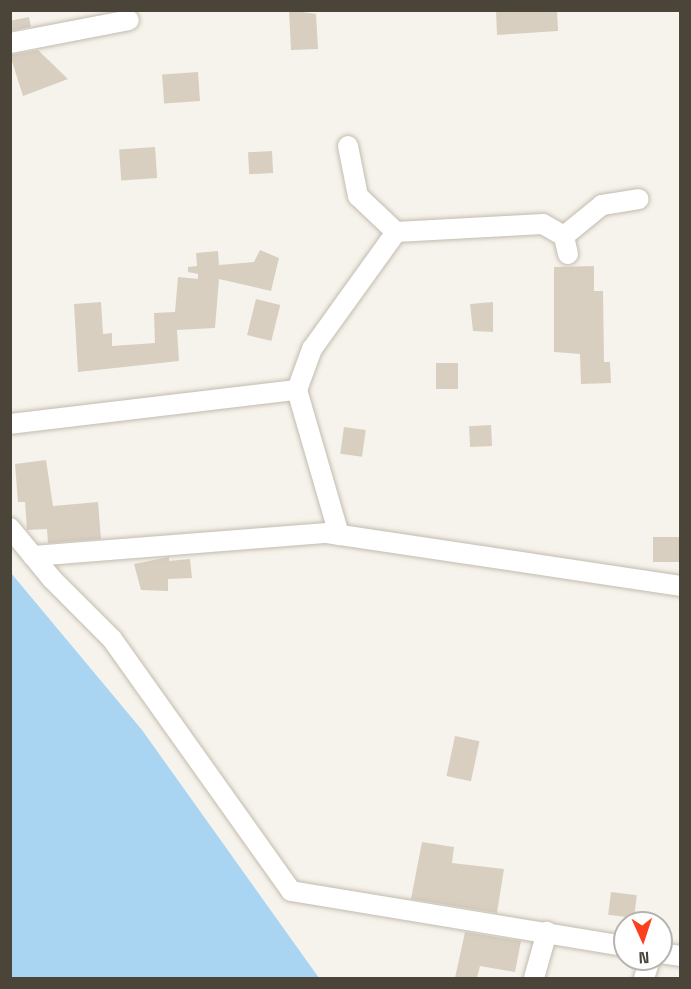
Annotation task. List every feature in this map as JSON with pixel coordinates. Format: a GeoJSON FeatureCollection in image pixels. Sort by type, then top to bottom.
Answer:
{"type":"FeatureCollection","features":[{"type":"Feature","properties":{"kind":"street"},"geometry":{"type":"LineString","coordinates":[[10,43],[129,20]]}},
{"type":"Feature","properties":{"kind":"street"},"geometry":{"type":"LineString","coordinates":[[348,146],[358,196],[396,232],[543,224],[566,245],[602,205],[639,199]]}},
{"type":"Feature","properties":{"kind":"street"},"geometry":{"type":"LineString","coordinates":[[339,535],[297,390],[312,349],[396,232]]}},
{"type":"Feature","properties":{"kind":"street"},"geometry":{"type":"LineString","coordinates":[[10,424],[297,390]]}},
{"type":"Feature","properties":{"kind":"street"},"geometry":{"type":"LineString","coordinates":[[10,528],[33,556],[112,639],[291,891],[613,944]]}},
{"type":"Feature","properties":{"kind":"street"},"geometry":{"type":"LineString","coordinates":[[33,556],[339,535],[681,586]]}},
{"type":"Feature","properties":{"kind":"street"},"geometry":{"type":"LineString","coordinates":[[534,978],[547,932]]}},
{"type":"Feature","properties":{"kind":"water"},"geometry":{"type":"Polygon","coordinates":[[[11,573],[142,730],[319,978],[11,978],[11,573]]]}},
{"type":"Feature","properties":{"kind":"building"},"geometry":{"type":"Polygon","coordinates":[[[289,10],[316,14],[318,49],[291,50],[289,10]]]}},
{"type":"Feature","properties":{"kind":"building"},"geometry":{"type":"Polygon","coordinates":[[[496,10],[557,10],[558,31],[497,35],[496,10]]]}},
{"type":"Feature","properties":{"kind":"building"},"geometry":{"type":"Polygon","coordinates":[[[29,17],[31,27],[12,30],[10,21],[29,17]]]}},
{"type":"Feature","properties":{"kind":"building"},"geometry":{"type":"Polygon","coordinates":[[[38,50],[68,79],[23,96],[10,55],[38,50]]]}},
{"type":"Feature","properties":{"kind":"building"},"geometry":{"type":"Polygon","coordinates":[[[198,72],[200,101],[164,103],[162,75],[198,72]]]}},
{"type":"Feature","properties":{"kind":"building"},"geometry":{"type":"Polygon","coordinates":[[[155,147],[157,178],[121,180],[119,150],[155,147]]]}},
{"type":"Feature","properties":{"kind":"building"},"geometry":{"type":"Polygon","coordinates":[[[272,151],[273,173],[249,174],[248,152],[272,151]]]}},
{"type":"Feature","properties":{"kind":"building"},"geometry":{"type":"Polygon","coordinates":[[[260,250],[279,258],[271,291],[219,279],[215,328],[177,330],[179,361],[78,372],[74,304],[101,302],[103,334],[112,333],[112,346],[155,343],[154,313],[175,312],[178,277],[198,279],[198,274],[188,272],[188,267],[197,266],[196,253],[218,251],[219,265],[254,262],[260,250]]]}},
{"type":"Feature","properties":{"kind":"building"},"geometry":{"type":"Polygon","coordinates":[[[594,266],[594,291],[603,291],[604,362],[610,362],[611,383],[581,384],[580,354],[554,352],[554,267],[594,266]]]}},
{"type":"Feature","properties":{"kind":"building"},"geometry":{"type":"Polygon","coordinates":[[[256,299],[280,305],[271,341],[247,335],[256,299]]]}},
{"type":"Feature","properties":{"kind":"building"},"geometry":{"type":"Polygon","coordinates":[[[493,302],[493,332],[473,331],[470,304],[493,302]]]}},
{"type":"Feature","properties":{"kind":"building"},"geometry":{"type":"Polygon","coordinates":[[[436,363],[458,363],[458,389],[436,389],[436,363]]]}},
{"type":"Feature","properties":{"kind":"building"},"geometry":{"type":"Polygon","coordinates":[[[491,425],[492,446],[470,447],[469,426],[491,425]]]}},
{"type":"Feature","properties":{"kind":"building"},"geometry":{"type":"Polygon","coordinates":[[[344,427],[366,430],[362,457],[340,454],[344,427]]]}},
{"type":"Feature","properties":{"kind":"building"},"geometry":{"type":"Polygon","coordinates":[[[46,460],[53,506],[98,502],[101,539],[48,543],[47,529],[27,530],[25,502],[18,502],[15,464],[46,460]]]}},
{"type":"Feature","properties":{"kind":"building"},"geometry":{"type":"Polygon","coordinates":[[[653,537],[680,537],[680,562],[653,562],[653,537]]]}},
{"type":"Feature","properties":{"kind":"building"},"geometry":{"type":"Polygon","coordinates":[[[169,557],[169,561],[190,559],[192,578],[168,579],[168,591],[141,590],[134,564],[169,557]]]}},
{"type":"Feature","properties":{"kind":"building"},"geometry":{"type":"Polygon","coordinates":[[[455,736],[479,741],[471,781],[446,776],[455,736]]]}},
{"type":"Feature","properties":{"kind":"building"},"geometry":{"type":"Polygon","coordinates":[[[422,842],[454,847],[452,863],[504,869],[497,913],[411,899],[422,842]]]}},
{"type":"Feature","properties":{"kind":"building"},"geometry":{"type":"Polygon","coordinates":[[[611,892],[637,895],[635,911],[613,911],[613,915],[608,915],[611,892]]]}},
{"type":"Feature","properties":{"kind":"building"},"geometry":{"type":"Polygon","coordinates":[[[465,932],[521,941],[515,972],[480,966],[477,978],[455,978],[465,932]]]}}]}
